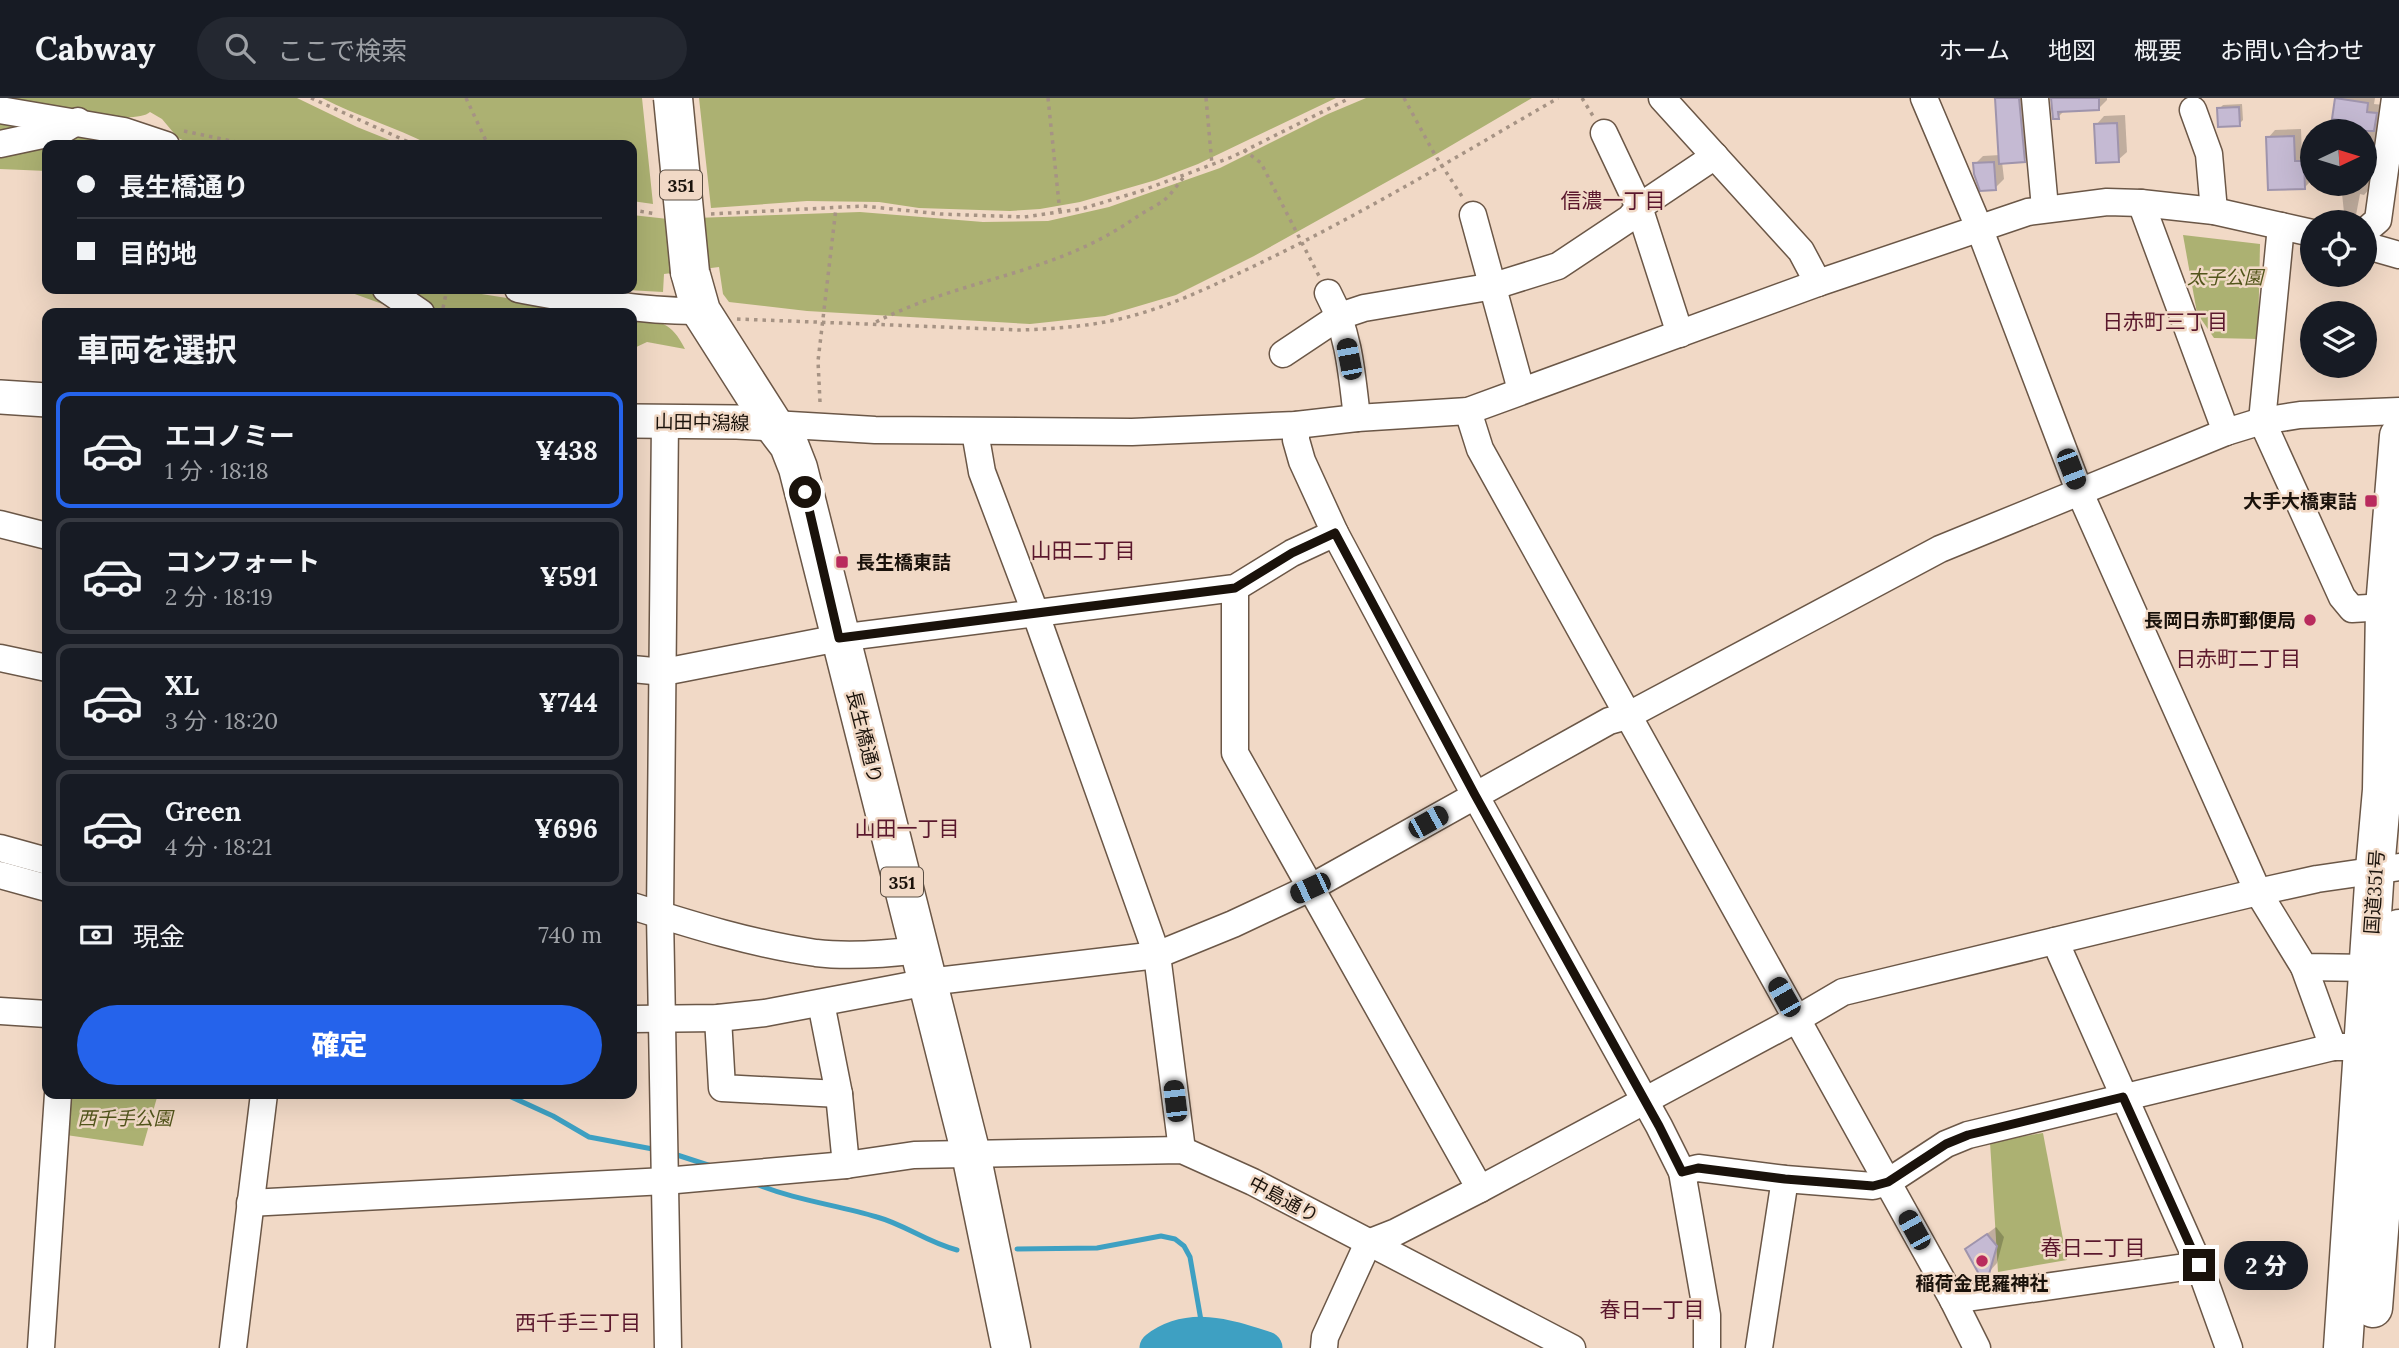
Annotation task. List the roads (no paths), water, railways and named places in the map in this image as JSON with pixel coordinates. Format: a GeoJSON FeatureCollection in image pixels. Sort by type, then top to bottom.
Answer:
{"type":"FeatureCollection","features":[{"type":"Feature","properties":{"kind":"highway","name":"長生橋通り"},"geometry":{"type":"LineString","coordinates":[[673,98],[690,272],[716,315],[772,424],[789,445],[798,468],[971,1154],[1011,1348]]}},
{"type":"Feature","properties":{"kind":"highway","name":"国道351号"},"geometry":{"type":"LineString","coordinates":[[2370,1348],[2370,968],[2387,868],[2382,790],[2385,607],[2399,436]]}},
{"type":"Feature","properties":{"kind":"highway","name":"国道351号"},"geometry":{"type":"LineString","coordinates":[[2343,1348],[2372,1049],[2399,929]]}},
{"type":"Feature","properties":{"kind":"main road"},"geometry":{"type":"LineString","coordinates":[[0,397],[42,400]]}},
{"type":"Feature","properties":{"kind":"main road","name":"山田中潟線"},"geometry":{"type":"LineString","coordinates":[[637,421],[772,424]]}},
{"type":"Feature","properties":{"kind":"street"},"geometry":{"type":"LineString","coordinates":[[1662,98],[1801,251],[1818,283]]}},
{"type":"Feature","properties":{"kind":"street"},"geometry":{"type":"LineString","coordinates":[[1924,98],[1980,230],[2080,493],[2258,892],[2304,967],[2324,1016],[2372,1049]]}},
{"type":"Feature","properties":{"kind":"street"},"geometry":{"type":"LineString","coordinates":[[2035,98],[2045,208]]}},
{"type":"Feature","properties":{"kind":"street"},"geometry":{"type":"LineString","coordinates":[[2377,221],[2395,98]]}},
{"type":"Feature","properties":{"kind":"street"},"geometry":{"type":"LineString","coordinates":[[0,110],[174,138]]}},
{"type":"Feature","properties":{"kind":"street"},"geometry":{"type":"LineString","coordinates":[[2193,110],[2209,154],[2214,211]]}},
{"type":"Feature","properties":{"kind":"street"},"geometry":{"type":"LineString","coordinates":[[0,144],[61,131],[78,121]]}},
{"type":"Feature","properties":{"kind":"street"},"geometry":{"type":"LineString","coordinates":[[1604,133],[1639,207],[1681,334]]}},
{"type":"Feature","properties":{"kind":"street"},"geometry":{"type":"LineString","coordinates":[[1334,304],[1364,308],[1494,286],[1558,266],[1630,219],[1639,207],[1715,156]]}},
{"type":"Feature","properties":{"kind":"street"},"geometry":{"type":"LineString","coordinates":[[772,424],[875,430],[1132,432],[1296,425],[1468,411],[1818,283],[2045,208],[2107,202],[2141,203],[2214,211],[2300,230]]}},
{"type":"Feature","properties":{"kind":"street"},"geometry":{"type":"LineString","coordinates":[[2141,203],[2226,432]]}},
{"type":"Feature","properties":{"kind":"street"},"geometry":{"type":"LineString","coordinates":[[1473,215],[1521,390]]}},
{"type":"Feature","properties":{"kind":"street"},"geometry":{"type":"LineString","coordinates":[[2281,226],[2262,421],[2342,597],[2352,609],[2385,607]]}},
{"type":"Feature","properties":{"kind":"street"},"geometry":{"type":"LineString","coordinates":[[2377,249],[2399,255]]}},
{"type":"Feature","properties":{"kind":"street"},"geometry":{"type":"LineString","coordinates":[[393,294],[414,308]]}},
{"type":"Feature","properties":{"kind":"street"},"geometry":{"type":"LineString","coordinates":[[551,294],[716,315]]}},
{"type":"Feature","properties":{"kind":"street"},"geometry":{"type":"LineString","coordinates":[[1283,354],[1334,304]]}},
{"type":"Feature","properties":{"kind":"street"},"geometry":{"type":"LineString","coordinates":[[1334,304],[1353,380],[1357,418]]}},
{"type":"Feature","properties":{"kind":"street"},"geometry":{"type":"LineString","coordinates":[[1468,411],[1480,449],[1954,1300],[1977,1348]]}},
{"type":"Feature","properties":{"kind":"street"},"geometry":{"type":"LineString","coordinates":[[637,1019],[718,1018],[821,1003],[924,966],[1157,955],[1310,888],[1609,721],[1627,716],[1940,550],[2226,432],[2262,421],[2300,415],[2399,411]]}},
{"type":"Feature","properties":{"kind":"street"},"geometry":{"type":"LineString","coordinates":[[665,421],[660,1020],[668,1348]]}},
{"type":"Feature","properties":{"kind":"street"},"geometry":{"type":"LineString","coordinates":[[1296,425],[1296,440],[1302,461],[1335,533],[1682,1172],[1707,1315],[1707,1348]]}},
{"type":"Feature","properties":{"kind":"street"},"geometry":{"type":"LineString","coordinates":[[975,432],[982,472],[1035,612],[1157,955],[1182,1150]]}},
{"type":"Feature","properties":{"kind":"street"},"geometry":{"type":"LineString","coordinates":[[0,524],[42,535]]}},
{"type":"Feature","properties":{"kind":"street"},"geometry":{"type":"LineString","coordinates":[[637,669],[664,672],[839,638],[1235,588],[1292,553],[1335,533]]}},
{"type":"Feature","properties":{"kind":"street"},"geometry":{"type":"LineString","coordinates":[[1235,588],[1235,753],[1480,1189]]}},
{"type":"Feature","properties":{"kind":"street"},"geometry":{"type":"LineString","coordinates":[[0,658],[42,667]]}},
{"type":"Feature","properties":{"kind":"street"},"geometry":{"type":"LineString","coordinates":[[0,848],[42,860]]}},
{"type":"Feature","properties":{"kind":"street"},"geometry":{"type":"LineString","coordinates":[[1324,1342],[1368,1243],[1396,1232],[1480,1189],[1843,992],[2258,892],[2387,868]]}},
{"type":"Feature","properties":{"kind":"street"},"geometry":{"type":"LineString","coordinates":[[0,875],[42,887]]}},
{"type":"Feature","properties":{"kind":"street"},"geometry":{"type":"LineString","coordinates":[[637,908],[681,923],[748,940],[818,953],[890,954],[924,966]]}},
{"type":"Feature","properties":{"kind":"street"},"geometry":{"type":"LineString","coordinates":[[2055,941],[2199,1265],[2229,1348]]}},
{"type":"Feature","properties":{"kind":"street"},"geometry":{"type":"LineString","coordinates":[[2304,967],[2370,968]]}},
{"type":"Feature","properties":{"kind":"street"},"geometry":{"type":"LineString","coordinates":[[821,1003],[839,1094],[846,1165]]}},
{"type":"Feature","properties":{"kind":"street"},"geometry":{"type":"LineString","coordinates":[[0,1011],[42,1014]]}},
{"type":"Feature","properties":{"kind":"street"},"geometry":{"type":"LineString","coordinates":[[718,1018],[722,1088],[839,1094]]}},
{"type":"Feature","properties":{"kind":"street"},"geometry":{"type":"LineString","coordinates":[[1682,1172],[1698,1168],[1873,1186],[1888,1182],[1946,1144],[1968,1135],[2123,1097],[2372,1049]]}},
{"type":"Feature","properties":{"kind":"street"},"geometry":{"type":"LineString","coordinates":[[41,1348],[58,1099]]}},
{"type":"Feature","properties":{"kind":"street"},"geometry":{"type":"LineString","coordinates":[[233,1348],[263,1099]]}},
{"type":"Feature","properties":{"kind":"street","name":"中島通り"},"geometry":{"type":"LineString","coordinates":[[250,1203],[664,1181],[846,1165],[914,1156],[1182,1150],[1253,1182],[1572,1348]]}},
{"type":"Feature","properties":{"kind":"street"},"geometry":{"type":"LineString","coordinates":[[1759,1348],[1785,1179]]}},
{"type":"Feature","properties":{"kind":"street"},"geometry":{"type":"LineString","coordinates":[[1954,1300],[2199,1265]]}},
{"type":"Feature","properties":{"kind":"waterway"},"geometry":{"type":"LineString","coordinates":[[516,1099],[589,1137],[658,1150]]}},
{"type":"Feature","properties":{"kind":"waterway"},"geometry":{"type":"LineString","coordinates":[[671,1153],[711,1166]]}},
{"type":"Feature","properties":{"kind":"waterway"},"geometry":{"type":"LineString","coordinates":[[756,1184],[887,1220],[957,1250]]}},
{"type":"Feature","properties":{"kind":"waterway"},"geometry":{"type":"LineString","coordinates":[[1017,1249],[1097,1248],[1161,1236],[1175,1239],[1184,1246],[1190,1257],[1203,1332]]}},
{"type":"Feature","properties":{"kind":"waterway"},"geometry":{"type":"LineString","coordinates":[[1156,1348],[1182,1335],[1196,1333],[1224,1336],[1266,1348]]}},
{"type":"Feature","properties":{"kind":"place","name":"大手大橋東詰"},"geometry":{"type":"Point","coordinates":[2371,501]}},
{"type":"Feature","properties":{"kind":"place","name":"長生橋東詰"},"geometry":{"type":"Point","coordinates":[842,562]}},
{"type":"Feature","properties":{"kind":"place","name":"長岡日赤町郵便局"},"geometry":{"type":"Point","coordinates":[2310,620]}},
{"type":"Feature","properties":{"kind":"place","name":"稲荷金毘羅神社"},"geometry":{"type":"Point","coordinates":[1982,1261]}},
{"type":"Feature","properties":{"kind":"district","name":"信濃一丁目"},"geometry":{"type":"Point","coordinates":[1613,200]}},
{"type":"Feature","properties":{"kind":"district","name":"日赤町三丁目"},"geometry":{"type":"Point","coordinates":[2165,321]}},
{"type":"Feature","properties":{"kind":"district","name":"山田二丁目"},"geometry":{"type":"Point","coordinates":[1083,550]}},
{"type":"Feature","properties":{"kind":"district","name":"日赤町二丁目"},"geometry":{"type":"Point","coordinates":[2238,658]}},
{"type":"Feature","properties":{"kind":"district","name":"山田一丁目"},"geometry":{"type":"Point","coordinates":[907,828]}},
{"type":"Feature","properties":{"kind":"district","name":"春日二丁目"},"geometry":{"type":"Point","coordinates":[2093,1247]}},
{"type":"Feature","properties":{"kind":"district","name":"春日一丁目"},"geometry":{"type":"Point","coordinates":[1652,1309]}},
{"type":"Feature","properties":{"kind":"district","name":"西千手三丁目"},"geometry":{"type":"Point","coordinates":[578,1322]}},
{"type":"Feature","properties":{"kind":"park label","name":"太子公園"},"geometry":{"type":"Point","coordinates":[2225,277]}},
{"type":"Feature","properties":{"kind":"park label","name":"西千手公園"},"geometry":{"type":"Point","coordinates":[125,1118]}}]}
